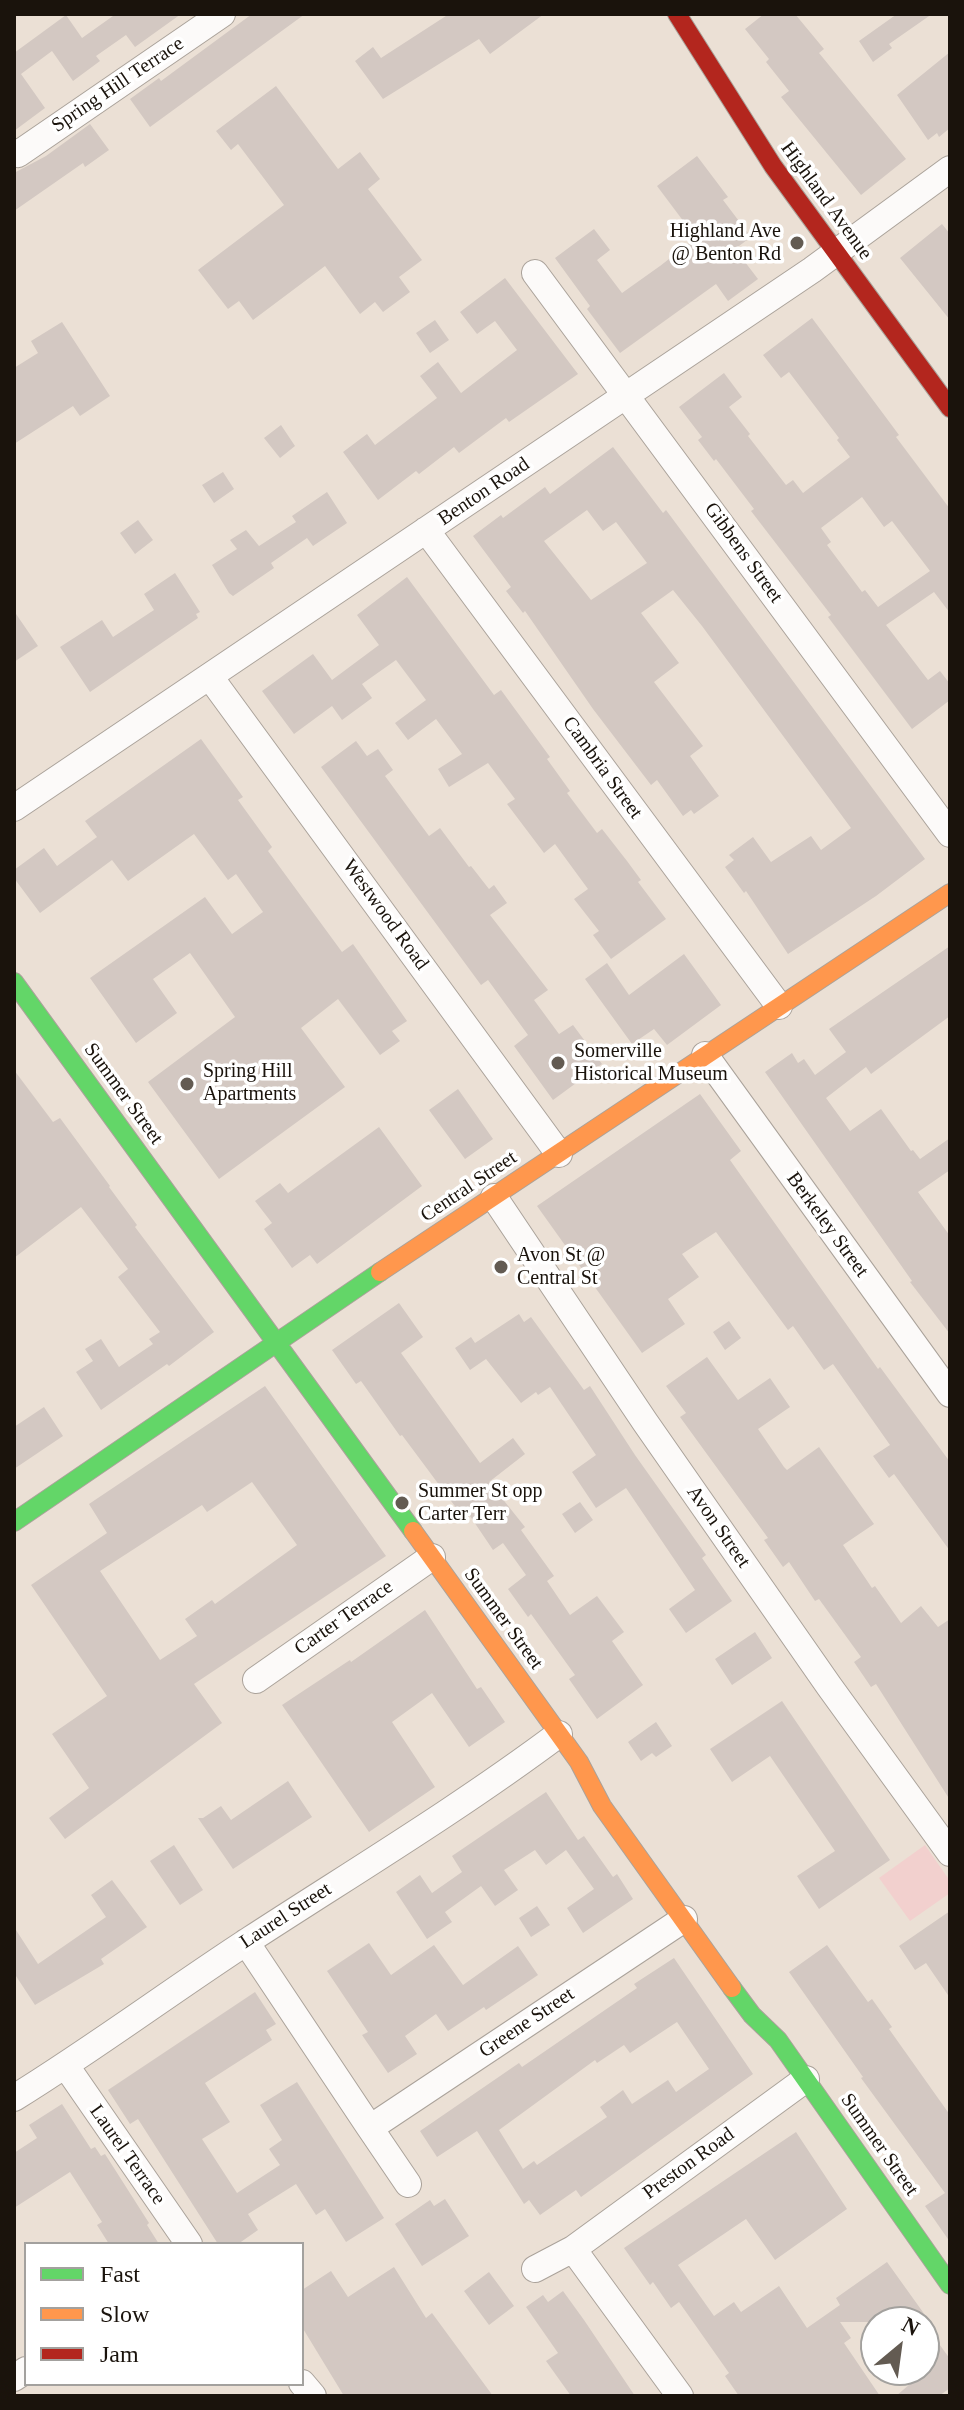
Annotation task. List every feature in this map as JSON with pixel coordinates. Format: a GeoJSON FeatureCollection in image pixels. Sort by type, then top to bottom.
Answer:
{"type":"FeatureCollection","features":[{"type":"Feature","properties":{"kind":"main road","name":"Highland Avenue"},"geometry":{"type":"LineString","coordinates":[[677,14],[757,142],[950,408]]}},
{"type":"Feature","properties":{"kind":"main road","name":"Central Street"},"geometry":{"type":"LineString","coordinates":[[14,1522],[277,1341],[950,893]]}},
{"type":"Feature","properties":{"kind":"main road","name":"Summer Street"},"geometry":{"type":"LineString","coordinates":[[14,982],[277,1341],[579,1762],[598,1799],[752,2015],[778,2040],[950,2285]]}},
{"type":"Feature","properties":{"kind":"street","name":"Spring Hill Terrace"},"geometry":{"type":"LineString","coordinates":[[14,152],[18,154],[222,14]]}},
{"type":"Feature","properties":{"kind":"street","name":"Benton Road"},"geometry":{"type":"LineString","coordinates":[[14,808],[836,254],[950,169]]}},
{"type":"Feature","properties":{"kind":"street","name":"Gibbens Street"},"geometry":{"type":"LineString","coordinates":[[535,273],[950,834]]}},
{"type":"Feature","properties":{"kind":"street","name":"Cambria Street"},"geometry":{"type":"LineString","coordinates":[[426,530],[779,1006]]}},
{"type":"Feature","properties":{"kind":"street","name":"Westwood Road"},"geometry":{"type":"LineString","coordinates":[[210,677],[559,1154]]}},
{"type":"Feature","properties":{"kind":"street","name":"Berkeley Street"},"geometry":{"type":"LineString","coordinates":[[705,1055],[950,1394]]}},
{"type":"Feature","properties":{"kind":"street","name":"Avon Street"},"geometry":{"type":"LineString","coordinates":[[494,1197],[750,1573],[950,1853]]}},
{"type":"Feature","properties":{"kind":"street","name":"Carter Terrace"},"geometry":{"type":"LineString","coordinates":[[256,1680],[432,1557]]}},
{"type":"Feature","properties":{"kind":"street","name":"Laurel Street"},"geometry":{"type":"LineString","coordinates":[[14,2098],[512,1769],[559,1734]]}},
{"type":"Feature","properties":{"kind":"street","name":"Greene Street"},"geometry":{"type":"LineString","coordinates":[[370,2128],[684,1919]]}},
{"type":"Feature","properties":{"kind":"street"},"geometry":{"type":"LineString","coordinates":[[246,1942],[408,2184]]}},
{"type":"Feature","properties":{"kind":"street","name":"Laurel Terrace"},"geometry":{"type":"LineString","coordinates":[[66,2066],[188,2242]]}},
{"type":"Feature","properties":{"kind":"street","name":"Preston Road"},"geometry":{"type":"LineString","coordinates":[[535,2269],[573,2249],[806,2079]]}},
{"type":"Feature","properties":{"kind":"street"},"geometry":{"type":"LineString","coordinates":[[573,2249],[680,2396]]}},
{"type":"Feature","properties":{"kind":"shaded area"},"geometry":{"type":"Polygon","coordinates":[[[925,1845],[950,1881],[950,1893],[910,1921],[879,1878],[925,1845]]]}},
{"type":"Feature","properties":{"kind":"building"},"geometry":{"type":"Polygon","coordinates":[[[111,14],[181,14],[135,47],[126,35],[96,56],[100,61],[73,81],[52,51],[21,74],[45,108],[14,131],[14,53],[66,15],[82,38],[113,16],[111,14]]]}},
{"type":"Feature","properties":{"kind":"building"},"geometry":{"type":"Polygon","coordinates":[[[252,14],[305,14],[150,127],[130,99],[159,78],[161,81],[252,14]]]}},
{"type":"Feature","properties":{"kind":"building"},"geometry":{"type":"Polygon","coordinates":[[[449,14],[544,14],[490,54],[479,39],[383,99],[355,61],[373,47],[381,58],[449,14]]]}},
{"type":"Feature","properties":{"kind":"building"},"geometry":{"type":"Polygon","coordinates":[[[764,14],[795,14],[824,49],[819,53],[906,159],[861,195],[781,97],[789,91],[745,29],[764,14]]]}},
{"type":"Feature","properties":{"kind":"building"},"geometry":{"type":"Polygon","coordinates":[[[897,14],[932,14],[889,44],[892,48],[873,62],[859,41],[897,14]]]}},
{"type":"Feature","properties":{"kind":"building"},"geometry":{"type":"Polygon","coordinates":[[[950,52],[950,128],[939,137],[937,133],[928,140],[897,95],[950,52]]]}},
{"type":"Feature","properties":{"kind":"building"},"geometry":{"type":"Polygon","coordinates":[[[276,86],[338,169],[360,152],[380,179],[368,189],[422,260],[399,277],[410,292],[383,312],[375,302],[360,314],[325,266],[253,320],[239,301],[228,309],[198,270],[284,205],[238,144],[231,150],[216,131],[276,86]]]}},
{"type":"Feature","properties":{"kind":"building"},"geometry":{"type":"Polygon","coordinates":[[[90,124],[109,150],[85,167],[83,163],[14,211],[14,173],[46,156],[90,124]]]}},
{"type":"Feature","properties":{"kind":"building"},"geometry":{"type":"Polygon","coordinates":[[[697,156],[728,197],[723,200],[751,237],[735,249],[758,279],[728,301],[716,284],[620,353],[555,258],[594,229],[610,250],[597,260],[622,293],[660,266],[696,238],[657,186],[697,156]]]}},
{"type":"Feature","properties":{"kind":"building"},"geometry":{"type":"Polygon","coordinates":[[[942,224],[950,234],[950,320],[900,258],[942,224]]]}},
{"type":"Feature","properties":{"kind":"building"},"geometry":{"type":"Polygon","coordinates":[[[505,278],[578,374],[509,422],[506,418],[459,453],[454,447],[378,500],[343,452],[367,434],[375,445],[437,398],[420,376],[438,362],[461,393],[517,350],[495,321],[477,334],[460,312],[505,278]]]}},
{"type":"Feature","properties":{"kind":"building"},"geometry":{"type":"Polygon","coordinates":[[[812,318],[950,509],[950,613],[934,592],[886,625],[928,680],[940,671],[950,684],[950,700],[912,729],[828,617],[831,615],[751,511],[754,509],[698,440],[702,437],[679,407],[724,373],[742,397],[729,407],[750,434],[748,436],[786,485],[793,480],[803,493],[850,457],[789,372],[781,378],[763,355],[812,318]],[[862,497],[821,528],[831,542],[827,545],[862,592],[865,590],[878,607],[930,571],[892,521],[884,527],[862,497]]]}},
{"type":"Feature","properties":{"kind":"building"},"geometry":{"type":"Polygon","coordinates":[[[435,320],[449,340],[430,353],[416,333],[435,320]]]}},
{"type":"Feature","properties":{"kind":"building"},"geometry":{"type":"Polygon","coordinates":[[[62,322],[110,396],[80,416],[73,406],[14,444],[14,368],[38,353],[31,341],[62,322]]]}},
{"type":"Feature","properties":{"kind":"building"},"geometry":{"type":"Polygon","coordinates":[[[281,425],[295,446],[280,458],[264,438],[281,425]]]}},
{"type":"Feature","properties":{"kind":"building"},"geometry":{"type":"Polygon","coordinates":[[[613,447],[663,513],[666,510],[925,859],[876,896],[788,954],[746,891],[744,893],[725,867],[734,860],[729,855],[753,837],[771,862],[811,836],[821,850],[851,828],[673,590],[641,613],[679,663],[654,682],[703,746],[690,756],[719,796],[694,814],[691,810],[683,816],[657,780],[651,785],[593,709],[525,611],[523,613],[506,591],[511,587],[473,536],[545,487],[550,494],[613,447]],[[587,510],[544,541],[591,600],[647,563],[616,522],[603,531],[587,510]]]}},
{"type":"Feature","properties":{"kind":"building"},"geometry":{"type":"Polygon","coordinates":[[[223,472],[234,489],[214,503],[202,485],[223,472]]]}},
{"type":"Feature","properties":{"kind":"building"},"geometry":{"type":"Polygon","coordinates":[[[327,492],[347,523],[313,546],[307,538],[271,563],[274,568],[233,596],[229,593],[212,565],[237,549],[230,540],[246,530],[259,546],[296,522],[292,516],[327,492]]]}},
{"type":"Feature","properties":{"kind":"building"},"geometry":{"type":"Polygon","coordinates":[[[138,520],[153,540],[135,554],[120,533],[138,520]]]}},
{"type":"Feature","properties":{"kind":"building"},"geometry":{"type":"Polygon","coordinates":[[[175,573],[200,612],[196,614],[198,618],[90,692],[60,647],[102,620],[113,637],[154,610],[144,594],[175,573]]]}},
{"type":"Feature","properties":{"kind":"building"},"geometry":{"type":"Polygon","coordinates":[[[407,577],[494,695],[501,690],[550,757],[547,759],[570,791],[567,793],[597,833],[602,829],[666,919],[611,959],[593,935],[599,931],[574,899],[588,889],[555,844],[544,853],[507,804],[515,799],[488,763],[449,787],[438,769],[462,754],[436,719],[408,740],[395,723],[426,700],[396,660],[362,684],[372,698],[342,720],[332,706],[294,734],[262,691],[313,654],[332,680],[379,645],[357,615],[407,577]]]}},
{"type":"Feature","properties":{"kind":"building"},"geometry":{"type":"Polygon","coordinates":[[[14,611],[38,646],[14,662],[14,611]]]}},
{"type":"Feature","properties":{"kind":"building"},"geometry":{"type":"Polygon","coordinates":[[[201,739],[243,797],[238,800],[272,847],[268,851],[342,952],[353,944],[407,1021],[392,1031],[400,1041],[380,1055],[338,999],[301,1028],[345,1087],[219,1179],[148,1082],[235,1017],[190,953],[153,979],[177,1013],[136,1043],[90,978],[205,897],[232,934],[263,912],[236,874],[228,880],[194,834],[128,881],[112,860],[40,913],[14,878],[14,870],[44,848],[57,866],[97,837],[85,821],[201,739]]]}},
{"type":"Feature","properties":{"kind":"building"},"geometry":{"type":"Polygon","coordinates":[[[356,741],[367,756],[378,749],[393,770],[385,776],[429,836],[440,828],[489,889],[494,885],[507,903],[490,915],[548,990],[534,1000],[559,1034],[573,1025],[602,1064],[553,1100],[514,1046],[528,1035],[488,980],[481,985],[321,767],[356,741]]]}},
{"type":"Feature","properties":{"kind":"building"},"geometry":{"type":"Polygon","coordinates":[[[950,946],[950,1016],[871,1074],[866,1067],[826,1098],[850,1131],[881,1109],[920,1159],[950,1138],[950,1170],[918,1192],[950,1236],[950,1334],[910,1282],[765,1072],[792,1053],[798,1063],[804,1059],[815,1075],[846,1052],[829,1029],[950,946]]]}},
{"type":"Feature","properties":{"kind":"building"},"geometry":{"type":"Polygon","coordinates":[[[684,954],[721,1005],[667,1045],[654,1029],[632,1044],[585,979],[607,963],[629,995],[684,954]]]}},
{"type":"Feature","properties":{"kind":"building"},"geometry":{"type":"Polygon","coordinates":[[[14,1070],[53,1122],[60,1118],[137,1225],[135,1227],[214,1332],[169,1366],[167,1364],[101,1410],[76,1372],[93,1361],[85,1349],[101,1339],[119,1367],[153,1344],[149,1339],[160,1332],[118,1277],[128,1269],[81,1207],[14,1258],[14,1070]]]}},
{"type":"Feature","properties":{"kind":"building"},"geometry":{"type":"Polygon","coordinates":[[[458,1089],[493,1139],[465,1159],[429,1110],[458,1089]]]}},
{"type":"Feature","properties":{"kind":"building"},"geometry":{"type":"Polygon","coordinates":[[[700,1094],[741,1151],[730,1160],[878,1369],[880,1367],[950,1462],[950,1551],[894,1474],[889,1478],[873,1456],[890,1445],[833,1364],[824,1370],[793,1326],[788,1330],[716,1232],[682,1254],[699,1277],[668,1299],[685,1324],[642,1353],[537,1206],[700,1094]]]}},
{"type":"Feature","properties":{"kind":"building"},"geometry":{"type":"Polygon","coordinates":[[[379,1127],[422,1186],[317,1264],[310,1255],[292,1268],[264,1229],[272,1223],[255,1201],[280,1183],[288,1193],[379,1127]]]}},
{"type":"Feature","properties":{"kind":"building"},"geometry":{"type":"Polygon","coordinates":[[[399,1303],[423,1337],[401,1353],[480,1463],[513,1438],[525,1454],[489,1482],[525,1527],[521,1530],[554,1576],[547,1581],[570,1615],[597,1596],[624,1632],[612,1641],[643,1685],[597,1719],[569,1679],[575,1675],[531,1614],[528,1617],[508,1589],[526,1575],[503,1543],[493,1550],[466,1510],[460,1513],[361,1381],[356,1384],[332,1350],[399,1303]]]}},
{"type":"Feature","properties":{"kind":"building"},"geometry":{"type":"Polygon","coordinates":[[[519,1314],[524,1322],[531,1317],[584,1390],[590,1386],[706,1555],[702,1558],[732,1601],[686,1633],[669,1609],[695,1590],[626,1488],[596,1508],[572,1472],[596,1455],[550,1387],[521,1403],[486,1359],[470,1370],[455,1348],[471,1337],[475,1343],[519,1314]]]}},
{"type":"Feature","properties":{"kind":"building"},"geometry":{"type":"Polygon","coordinates":[[[729,1321],[741,1338],[725,1350],[713,1332],[729,1321]]]}},
{"type":"Feature","properties":{"kind":"building"},"geometry":{"type":"Polygon","coordinates":[[[707,1357],[738,1400],[770,1378],[790,1407],[758,1429],[787,1470],[819,1447],[874,1524],[843,1545],[901,1623],[921,1606],[938,1627],[950,1619],[950,1800],[876,1684],[871,1687],[854,1662],[861,1657],[819,1599],[815,1601],[789,1562],[783,1567],[764,1540],[768,1538],[680,1417],[686,1413],[666,1386],[707,1357]]]}},
{"type":"Feature","properties":{"kind":"building"},"geometry":{"type":"Polygon","coordinates":[[[265,1386],[386,1556],[194,1684],[222,1723],[65,1839],[49,1818],[89,1788],[52,1734],[107,1696],[31,1585],[107,1533],[89,1504],[265,1386]],[[252,1482],[207,1512],[202,1505],[100,1571],[160,1660],[197,1636],[185,1619],[212,1600],[215,1604],[297,1545],[252,1482]]]}},
{"type":"Feature","properties":{"kind":"building"},"geometry":{"type":"Polygon","coordinates":[[[44,1407],[63,1436],[14,1469],[14,1427],[44,1407]]]}},
{"type":"Feature","properties":{"kind":"building"},"geometry":{"type":"Polygon","coordinates":[[[580,1502],[593,1520],[575,1533],[562,1514],[580,1502]]]}},
{"type":"Feature","properties":{"kind":"building"},"geometry":{"type":"Polygon","coordinates":[[[425,1610],[477,1689],[481,1687],[505,1722],[469,1747],[432,1693],[392,1722],[435,1787],[369,1832],[282,1705],[425,1610]]]}},
{"type":"Feature","properties":{"kind":"building"},"geometry":{"type":"Polygon","coordinates":[[[755,1632],[772,1658],[732,1685],[715,1659],[755,1632]]]}},
{"type":"Feature","properties":{"kind":"building"},"geometry":{"type":"Polygon","coordinates":[[[782,1701],[890,1860],[819,1909],[797,1876],[835,1851],[770,1756],[732,1782],[710,1749],[782,1701]]]}},
{"type":"Feature","properties":{"kind":"building"},"geometry":{"type":"Polygon","coordinates":[[[656,1722],[672,1746],[656,1757],[652,1753],[641,1761],[628,1742],[656,1722]]]}},
{"type":"Feature","properties":{"kind":"building"},"geometry":{"type":"Polygon","coordinates":[[[288,1781],[312,1817],[233,1869],[198,1818],[221,1806],[231,1820],[288,1781]]]}},
{"type":"Feature","properties":{"kind":"building"},"geometry":{"type":"Polygon","coordinates":[[[546,1792],[578,1840],[584,1836],[613,1877],[617,1874],[633,1899],[583,1933],[567,1908],[594,1889],[566,1850],[546,1865],[535,1850],[504,1870],[518,1890],[495,1906],[481,1886],[445,1912],[452,1922],[427,1939],[396,1892],[420,1875],[432,1893],[462,1872],[452,1856],[546,1792]]]}},
{"type":"Feature","properties":{"kind":"building"},"geometry":{"type":"Polygon","coordinates":[[[174,1845],[203,1890],[180,1905],[150,1861],[174,1845]]]}},
{"type":"Feature","properties":{"kind":"building"},"geometry":{"type":"Polygon","coordinates":[[[112,1880],[147,1927],[101,1959],[104,1964],[35,2005],[14,1973],[14,1927],[38,1964],[106,1917],[91,1895],[112,1880]]]}},
{"type":"Feature","properties":{"kind":"building"},"geometry":{"type":"Polygon","coordinates":[[[537,1906],[550,1925],[531,1937],[519,1918],[537,1906]]]}},
{"type":"Feature","properties":{"kind":"building"},"geometry":{"type":"Polygon","coordinates":[[[950,1911],[950,1998],[926,1963],[915,1970],[899,1946],[950,1911]]]}},
{"type":"Feature","properties":{"kind":"building"},"geometry":{"type":"Polygon","coordinates":[[[369,1943],[391,1975],[434,1945],[463,1985],[518,1946],[538,1975],[448,2031],[436,2014],[405,2036],[417,2054],[388,2073],[362,2035],[368,2032],[327,1971],[369,1943]]]}},
{"type":"Feature","properties":{"kind":"building"},"geometry":{"type":"Polygon","coordinates":[[[827,1945],[868,2002],[872,1999],[892,2027],[889,2029],[950,2115],[950,2242],[925,2206],[945,2193],[789,1972],[827,1945]]]}},
{"type":"Feature","properties":{"kind":"building"},"geometry":{"type":"Polygon","coordinates":[[[674,1958],[753,2074],[581,2197],[576,2190],[540,2215],[529,2200],[524,2204],[477,2131],[437,2157],[420,2131],[519,2063],[522,2067],[637,1988],[634,1984],[674,1958]],[[677,2022],[630,2053],[624,2045],[597,2063],[595,2060],[499,2130],[523,2169],[534,2161],[537,2165],[607,2117],[600,2107],[623,2090],[632,2104],[668,2080],[676,2092],[709,2069],[677,2022]]]}},
{"type":"Feature","properties":{"kind":"building"},"geometry":{"type":"Polygon","coordinates":[[[255,1992],[276,2024],[266,2030],[272,2040],[205,2083],[230,2122],[202,2139],[237,2193],[280,2165],[269,2149],[282,2140],[260,2105],[297,2082],[384,2218],[346,2242],[325,2209],[316,2215],[296,2184],[248,2214],[258,2230],[241,2242],[217,2242],[138,2119],[130,2124],[108,2090],[255,1992]]]}},
{"type":"Feature","properties":{"kind":"building"},"geometry":{"type":"Polygon","coordinates":[[[62,2104],[91,2149],[95,2147],[101,2156],[105,2154],[158,2242],[108,2242],[97,2225],[102,2222],[70,2172],[14,2208],[14,2153],[37,2138],[29,2125],[62,2104]]]}},
{"type":"Feature","properties":{"kind":"building"},"geometry":{"type":"Polygon","coordinates":[[[796,2132],[847,2209],[775,2260],[746,2219],[678,2265],[714,2316],[734,2302],[741,2312],[779,2286],[807,2328],[840,2305],[836,2298],[887,2262],[919,2306],[860,2306],[860,2322],[840,2322],[851,2338],[844,2343],[860,2367],[860,2386],[873,2386],[880,2396],[739,2396],[725,2376],[729,2373],[679,2302],[671,2308],[624,2248],[796,2132]]]}},
{"type":"Feature","properties":{"kind":"building"},"geometry":{"type":"Polygon","coordinates":[[[445,2199],[469,2236],[422,2266],[395,2224],[430,2200],[434,2206],[445,2199]]]}},
{"type":"Feature","properties":{"kind":"building"},"geometry":{"type":"Polygon","coordinates":[[[394,2267],[426,2318],[432,2313],[493,2396],[344,2396],[304,2330],[304,2289],[331,2271],[348,2297],[394,2267]]]}},
{"type":"Feature","properties":{"kind":"building"},"geometry":{"type":"Polygon","coordinates":[[[489,2272],[514,2306],[489,2325],[464,2291],[489,2272]]]}},
{"type":"Feature","properties":{"kind":"building"},"geometry":{"type":"Polygon","coordinates":[[[563,2291],[635,2396],[571,2396],[546,2361],[558,2353],[526,2307],[543,2295],[548,2302],[563,2291]]]}},
{"type":"Feature","properties":{"kind":"building"},"geometry":{"type":"Polygon","coordinates":[[[940,2345],[950,2359],[950,2388],[939,2396],[896,2396],[908,2386],[940,2386],[940,2345]]]}},
{"type":"Feature","properties":{"kind":"traffic: fast"},"geometry":{"type":"LineString","coordinates":[[14,982],[413,1531]]}},
{"type":"Feature","properties":{"kind":"traffic: fast"},"geometry":{"type":"LineString","coordinates":[[14,1522],[380,1272]]}},
{"type":"Feature","properties":{"kind":"traffic: fast"},"geometry":{"type":"LineString","coordinates":[[732,1988],[752,2015],[778,2040],[950,2285]]}},
{"type":"Feature","properties":{"kind":"traffic: slow"},"geometry":{"type":"LineString","coordinates":[[380,1272],[950,893]]}},
{"type":"Feature","properties":{"kind":"traffic: slow"},"geometry":{"type":"LineString","coordinates":[[413,1531],[579,1762],[602,1806],[732,1988]]}},
{"type":"Feature","properties":{"kind":"traffic: jam"},"geometry":{"type":"LineString","coordinates":[[677,14],[773,166],[950,408]]}},
{"type":"Feature","properties":{"kind":"place","name":"Highland Ave @ Benton Rd"},"geometry":{"type":"Point","coordinates":[797,243]}},
{"type":"Feature","properties":{"kind":"place","name":"Somerville Historical Museum"},"geometry":{"type":"Point","coordinates":[558,1063]}},
{"type":"Feature","properties":{"kind":"place","name":"Spring Hill Apartments"},"geometry":{"type":"Point","coordinates":[187,1084]}},
{"type":"Feature","properties":{"kind":"place","name":"Avon St @ Central St"},"geometry":{"type":"Point","coordinates":[501,1267]}},
{"type":"Feature","properties":{"kind":"place","name":"Summer St opp Carter Terr"},"geometry":{"type":"Point","coordinates":[402,1503]}}]}
